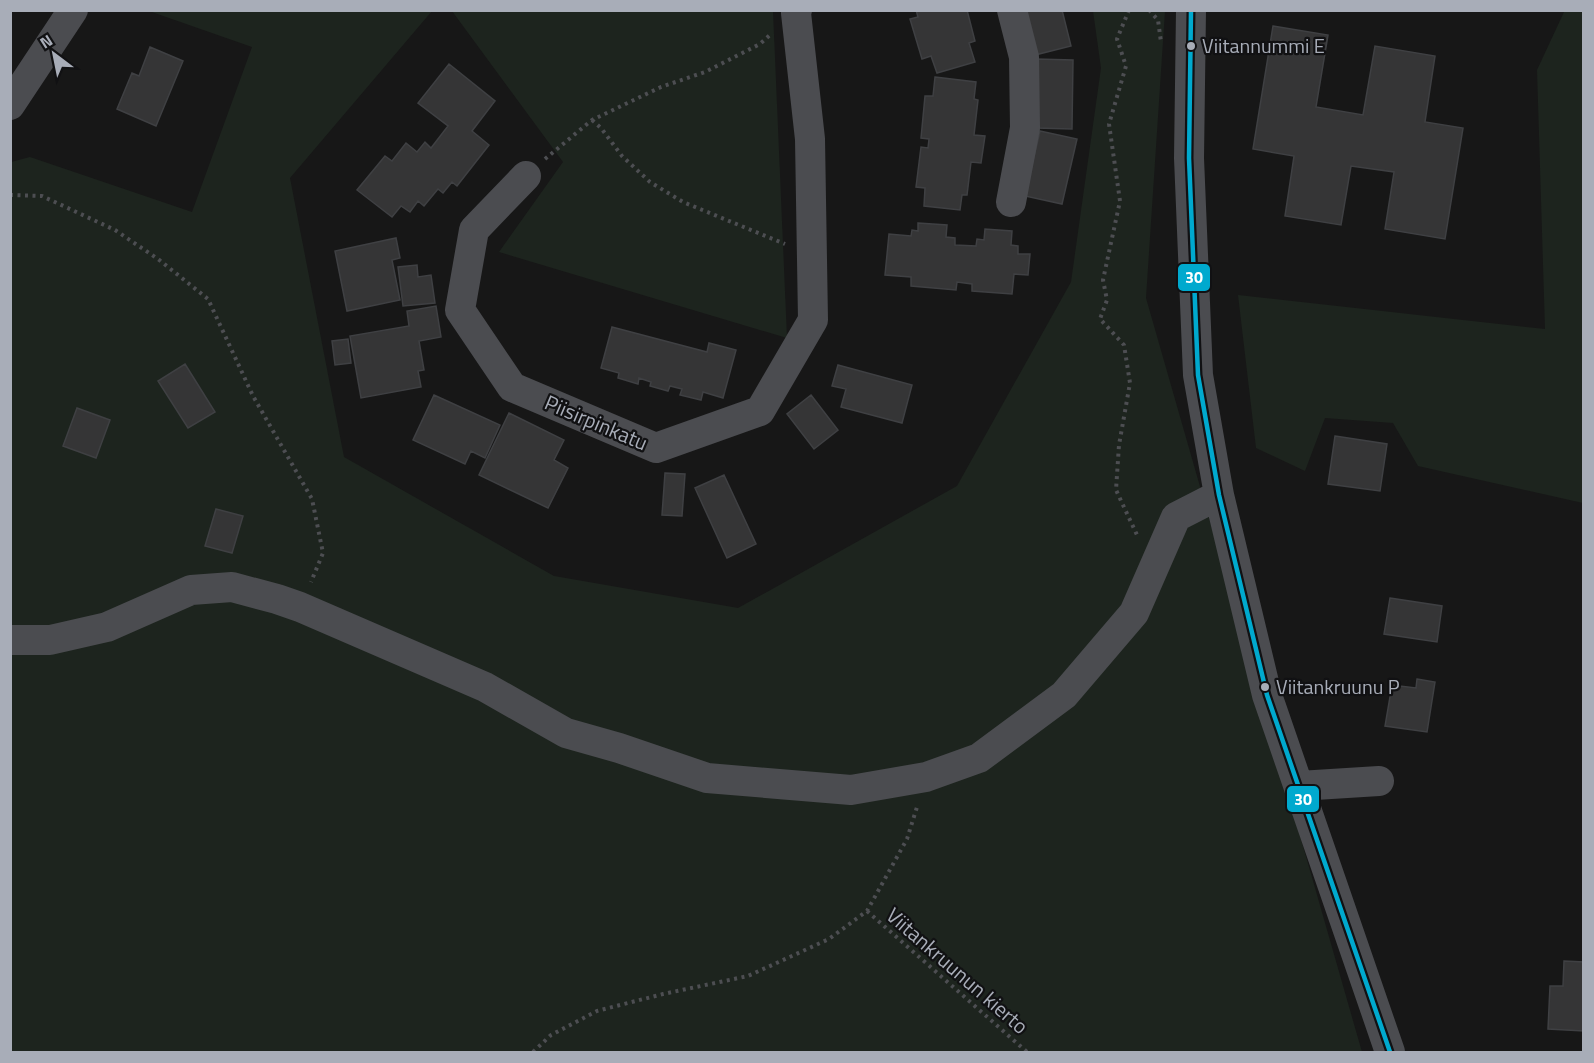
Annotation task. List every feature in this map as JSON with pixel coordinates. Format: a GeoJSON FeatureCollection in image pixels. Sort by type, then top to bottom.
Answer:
{"type":"FeatureCollection","features":[{"type":"Feature","properties":{"kind":"street"},"geometry":{"type":"LineString","coordinates":[[10,105],[73,10]]}},
{"type":"Feature","properties":{"kind":"street"},"geometry":{"type":"LineString","coordinates":[[1011,202],[1025,128],[1024,57],[1012,10]]}},
{"type":"Feature","properties":{"kind":"street"},"geometry":{"type":"LineString","coordinates":[[1191,10],[1189,158],[1198,375],[1219,495],[1268,694],[1390,1053]]}},
{"type":"Feature","properties":{"kind":"street","name":"Piisirpinkatu"},"geometry":{"type":"LineString","coordinates":[[526,176],[474,230],[460,310],[512,387],[656,448],[760,411],[813,320],[810,139],[796,12]]}},
{"type":"Feature","properties":{"kind":"street"},"geometry":{"type":"LineString","coordinates":[[10,640],[50,640],[107,627],[191,590],[232,587],[300,607],[485,687],[566,733],[619,748],[707,778],[851,790],[926,777],[979,758],[1064,695],[1134,613],[1176,517],[1219,495]]}},
{"type":"Feature","properties":{"kind":"street"},"geometry":{"type":"LineString","coordinates":[[1299,786],[1379,781]]}},
{"type":"Feature","properties":{"kind":"path"},"geometry":{"type":"LineString","coordinates":[[1129,10],[1117,39],[1126,66],[1109,124],[1120,201],[1102,280],[1107,300],[1100,319],[1124,345],[1130,383],[1119,445],[1116,490],[1153,570]]}},
{"type":"Feature","properties":{"kind":"path"},"geometry":{"type":"LineString","coordinates":[[1149,10],[1158,20],[1161,46]]}},
{"type":"Feature","properties":{"kind":"path"},"geometry":{"type":"LineString","coordinates":[[526,176],[592,120],[661,87],[705,72],[760,44],[796,12]]}},
{"type":"Feature","properties":{"kind":"path"},"geometry":{"type":"LineString","coordinates":[[592,120],[622,156],[650,182],[683,202],[783,243],[812,251]]}},
{"type":"Feature","properties":{"kind":"path"},"geometry":{"type":"LineString","coordinates":[[10,195],[42,196],[115,230],[158,259],[208,299],[253,396],[312,498],[323,553],[300,607]]}},
{"type":"Feature","properties":{"kind":"path"},"geometry":{"type":"LineString","coordinates":[[533,1053],[551,1035],[597,1011],[747,976],[829,939],[867,911],[907,839],[926,777]]}},
{"type":"Feature","properties":{"kind":"path","name":"Viitankruunun kierto"},"geometry":{"type":"LineString","coordinates":[[867,911],[1027,1053]]}},
{"type":"Feature","properties":{"kind":"shaded area"},"geometry":{"type":"Polygon","coordinates":[[[149,11],[432,11],[290,178],[344,457],[554,576],[738,608],[957,486],[1071,282],[1101,68],[1093,11],[1165,11],[1146,298],[1362,1052],[11,1052],[11,162],[30,157],[192,212],[252,47],[149,11]]]}},
{"type":"Feature","properties":{"kind":"shaded area"},"geometry":{"type":"Polygon","coordinates":[[[452,11],[773,11],[787,338],[499,252],[563,162],[452,11]]]}},
{"type":"Feature","properties":{"kind":"shaded area"},"geometry":{"type":"Polygon","coordinates":[[[1584,11],[1583,503],[1418,466],[1393,423],[1325,418],[1305,471],[1256,448],[1238,295],[1545,329],[1537,70],[1564,12],[1584,11]]]}},
{"type":"Feature","properties":{"kind":"building"},"geometry":{"type":"Polygon","coordinates":[[[916,10],[967,10],[975,41],[969,43],[975,62],[937,73],[931,56],[922,59],[910,19],[918,17],[916,10]]]}},
{"type":"Feature","properties":{"kind":"building"},"geometry":{"type":"Polygon","coordinates":[[[1024,10],[1062,10],[1071,46],[1035,55],[1024,10]]]}},
{"type":"Feature","properties":{"kind":"building"},"geometry":{"type":"Polygon","coordinates":[[[1273,26],[1328,35],[1316,107],[1363,115],[1375,46],[1435,56],[1425,122],[1463,128],[1445,239],[1385,229],[1394,172],[1351,166],[1341,225],[1285,216],[1294,156],[1253,149],[1273,26]]]}},
{"type":"Feature","properties":{"kind":"building"},"geometry":{"type":"Polygon","coordinates":[[[150,47],[183,61],[156,126],[117,109],[132,73],[139,76],[150,47]]]}},
{"type":"Feature","properties":{"kind":"building"},"geometry":{"type":"Polygon","coordinates":[[[1036,59],[1073,60],[1072,129],[1036,128],[1036,59]]]}},
{"type":"Feature","properties":{"kind":"building"},"geometry":{"type":"Polygon","coordinates":[[[449,64],[495,101],[472,131],[489,145],[457,186],[452,182],[443,193],[438,189],[424,206],[418,201],[410,212],[401,206],[392,217],[357,190],[385,156],[392,161],[406,143],[417,152],[425,142],[431,148],[448,126],[418,103],[449,64]]]}},
{"type":"Feature","properties":{"kind":"building"},"geometry":{"type":"Polygon","coordinates":[[[935,77],[976,82],[974,99],[978,100],[974,135],[985,136],[981,163],[971,162],[967,195],[962,195],[960,210],[924,206],[925,188],[916,187],[921,147],[928,148],[929,139],[921,138],[925,96],[933,96],[935,77]]]}},
{"type":"Feature","properties":{"kind":"building"},"geometry":{"type":"Polygon","coordinates":[[[1040,131],[1077,139],[1062,204],[1025,196],[1040,131]]]}},
{"type":"Feature","properties":{"kind":"building"},"geometry":{"type":"Polygon","coordinates":[[[918,223],[947,225],[946,237],[955,238],[955,245],[976,246],[977,239],[984,240],[985,229],[1012,231],[1011,245],[1018,246],[1018,254],[1030,254],[1028,275],[1014,274],[1012,294],[972,291],[972,284],[957,282],[956,290],[911,286],[911,277],[885,275],[889,234],[911,236],[912,230],[918,231],[918,223]]]}},
{"type":"Feature","properties":{"kind":"building"},"geometry":{"type":"Polygon","coordinates":[[[396,238],[400,258],[392,260],[400,300],[347,311],[335,251],[396,238]]]}},
{"type":"Feature","properties":{"kind":"building"},"geometry":{"type":"Polygon","coordinates":[[[417,265],[418,277],[431,275],[435,303],[403,306],[398,267],[417,265]]]}},
{"type":"Feature","properties":{"kind":"building"},"geometry":{"type":"Polygon","coordinates":[[[436,306],[441,337],[419,341],[424,370],[418,371],[421,387],[361,398],[350,336],[409,326],[407,311],[436,306]]]}},
{"type":"Feature","properties":{"kind":"building"},"geometry":{"type":"Polygon","coordinates":[[[612,327],[707,352],[709,343],[736,350],[723,398],[703,392],[701,400],[680,395],[682,389],[670,386],[668,391],[650,386],[651,382],[639,378],[638,384],[618,378],[619,373],[601,368],[612,327]]]}},
{"type":"Feature","properties":{"kind":"building"},"geometry":{"type":"Polygon","coordinates":[[[348,339],[351,363],[335,365],[332,341],[348,339]]]}},
{"type":"Feature","properties":{"kind":"building"},"geometry":{"type":"Polygon","coordinates":[[[185,364],[215,412],[188,428],[158,381],[185,364]]]}},
{"type":"Feature","properties":{"kind":"building"},"geometry":{"type":"Polygon","coordinates":[[[838,365],[912,385],[902,423],[841,407],[846,389],[832,386],[838,365]]]}},
{"type":"Feature","properties":{"kind":"building"},"geometry":{"type":"Polygon","coordinates":[[[434,395],[500,425],[485,458],[471,451],[465,464],[413,440],[434,395]]]}},
{"type":"Feature","properties":{"kind":"building"},"geometry":{"type":"Polygon","coordinates":[[[811,395],[838,430],[814,449],[787,414],[811,395]]]}},
{"type":"Feature","properties":{"kind":"building"},"geometry":{"type":"Polygon","coordinates":[[[77,408],[110,420],[96,458],[63,446],[77,408]]]}},
{"type":"Feature","properties":{"kind":"building"},"geometry":{"type":"Polygon","coordinates":[[[509,413],[564,440],[554,460],[568,468],[548,508],[479,475],[509,413]]]}},
{"type":"Feature","properties":{"kind":"building"},"geometry":{"type":"Polygon","coordinates":[[[1335,436],[1387,444],[1380,491],[1328,484],[1335,436]]]}},
{"type":"Feature","properties":{"kind":"building"},"geometry":{"type":"Polygon","coordinates":[[[665,473],[685,474],[682,516],[662,515],[665,473]]]}},
{"type":"Feature","properties":{"kind":"building"},"geometry":{"type":"Polygon","coordinates":[[[724,475],[756,544],[727,558],[695,488],[724,475]]]}},
{"type":"Feature","properties":{"kind":"building"},"geometry":{"type":"Polygon","coordinates":[[[216,509],[243,516],[232,553],[205,546],[216,509]]]}},
{"type":"Feature","properties":{"kind":"building"},"geometry":{"type":"Polygon","coordinates":[[[1390,598],[1442,606],[1437,642],[1384,634],[1390,598]]]}},
{"type":"Feature","properties":{"kind":"building"},"geometry":{"type":"Polygon","coordinates":[[[1417,679],[1435,682],[1427,732],[1385,726],[1392,685],[1416,688],[1417,679]]]}},
{"type":"Feature","properties":{"kind":"building"},"geometry":{"type":"Polygon","coordinates":[[[1564,961],[1584,962],[1584,1031],[1548,1029],[1550,986],[1563,986],[1564,961]]]}},
{"type":"Feature","properties":{"kind":"transit line","name":"30"},"geometry":{"type":"LineString","coordinates":[[1191,10],[1189,158],[1198,375],[1219,495],[1267,695],[1390,1052]]}},
{"type":"Feature","properties":{"kind":"place","name":"Viitannummi E"},"geometry":{"type":"Point","coordinates":[1191,46]}},
{"type":"Feature","properties":{"kind":"place","name":"Viitankruunu P"},"geometry":{"type":"Point","coordinates":[1265,687]}}]}
